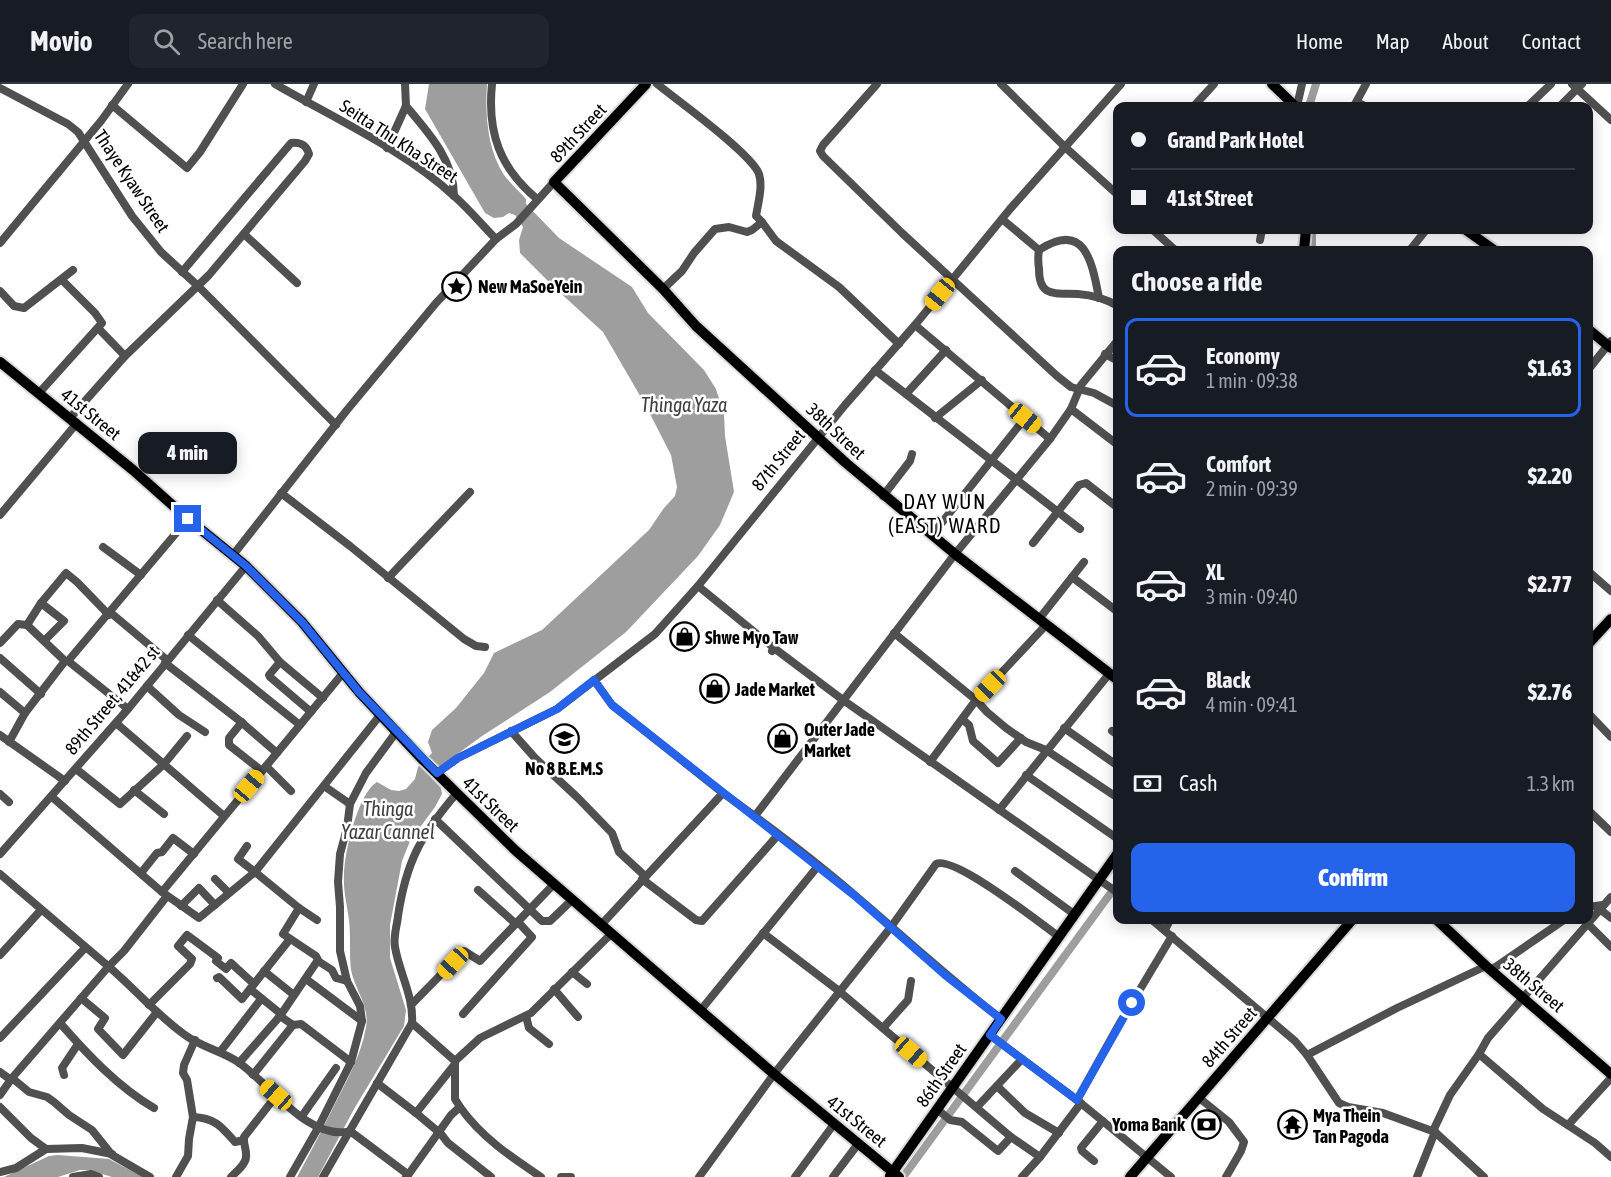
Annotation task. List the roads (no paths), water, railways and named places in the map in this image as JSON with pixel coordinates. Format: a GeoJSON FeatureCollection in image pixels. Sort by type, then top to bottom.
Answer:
{"type":"FeatureCollection","features":[{"type":"Feature","properties":{"kind":"main road","name":"89th Street"},"geometry":{"type":"LineString","coordinates":[[554,182],[646,84]]}},
{"type":"Feature","properties":{"kind":"main road"},"geometry":{"type":"LineString","coordinates":[[1272,84],[1290,102]]}},
{"type":"Feature","properties":{"kind":"main road","name":"38th Street"},"geometry":{"type":"LineString","coordinates":[[554,182],[713,342],[884,496],[1113,677]]}},
{"type":"Feature","properties":{"kind":"main road"},"geometry":{"type":"LineString","coordinates":[[1472,234],[1488,246]]}},
{"type":"Feature","properties":{"kind":"main road"},"geometry":{"type":"LineString","coordinates":[[1593,333],[1610,345]]}},
{"type":"Feature","properties":{"kind":"main road","name":"41st Street"},"geometry":{"type":"LineString","coordinates":[[0,362],[246,566],[302,622],[344,673],[456,794],[516,851],[894,1175]]}},
{"type":"Feature","properties":{"kind":"main road"},"geometry":{"type":"LineString","coordinates":[[1593,639],[1611,619]]}},
{"type":"Feature","properties":{"kind":"main road","name":"86th Street"},"geometry":{"type":"LineString","coordinates":[[894,1175],[944,1115],[955,1090],[993,1037],[1001,1019],[1113,860]]}},
{"type":"Feature","properties":{"kind":"main road","name":"84th Street"},"geometry":{"type":"LineString","coordinates":[[1130,1177],[1349,924]]}},
{"type":"Feature","properties":{"kind":"main road","name":"38th Street"},"geometry":{"type":"LineString","coordinates":[[1443,924],[1488,968],[1525,998],[1611,1076]]}},
{"type":"Feature","properties":{"kind":"street"},"geometry":{"type":"LineString","coordinates":[[0,243],[128,84]]}},
{"type":"Feature","properties":{"kind":"street"},"geometry":{"type":"LineString","coordinates":[[112,105],[187,168],[200,152],[243,84]]}},
{"type":"Feature","properties":{"kind":"street","name":"Seitta Thu Kha Street"},"geometry":{"type":"LineString","coordinates":[[275,84],[387,148],[454,196],[496,239]]}},
{"type":"Feature","properties":{"kind":"street"},"geometry":{"type":"LineString","coordinates":[[306,102],[314,84]]}},
{"type":"Feature","properties":{"kind":"street"},"geometry":{"type":"LineString","coordinates":[[387,148],[406,106],[405,84]]}},
{"type":"Feature","properties":{"kind":"street"},"geometry":{"type":"LineString","coordinates":[[492,84],[491,115],[497,142],[514,177],[535,202]]}},
{"type":"Feature","properties":{"kind":"street"},"geometry":{"type":"LineString","coordinates":[[657,84],[737,149],[755,167],[760,182],[756,216],[776,241],[820,271],[899,344]]}},
{"type":"Feature","properties":{"kind":"street"},"geometry":{"type":"LineString","coordinates":[[877,84],[823,145],[820,151],[823,156],[902,233],[1057,376],[1078,390],[1094,393],[1113,403]]}},
{"type":"Feature","properties":{"kind":"street"},"geometry":{"type":"LineString","coordinates":[[1001,84],[1066,148],[1113,189]]}},
{"type":"Feature","properties":{"kind":"street","name":"87th Street"},"geometry":{"type":"LineString","coordinates":[[436,772],[458,758],[557,709],[655,634],[698,586],[819,437],[1002,219],[1121,84]]}},
{"type":"Feature","properties":{"kind":"street"},"geometry":{"type":"LineString","coordinates":[[1198,102],[1214,84]]}},
{"type":"Feature","properties":{"kind":"street"},"geometry":{"type":"LineString","coordinates":[[1295,102],[1302,84]]}},
{"type":"Feature","properties":{"kind":"street"},"geometry":{"type":"LineString","coordinates":[[1360,102],[1366,84]]}},
{"type":"Feature","properties":{"kind":"street"},"geometry":{"type":"LineString","coordinates":[[1532,102],[1551,84]]}},
{"type":"Feature","properties":{"kind":"street"},"geometry":{"type":"LineString","coordinates":[[1563,102],[1577,86],[1611,120]]}},
{"type":"Feature","properties":{"kind":"street","name":"Thaye Kyaw Street"},"geometry":{"type":"LineString","coordinates":[[0,88],[68,124],[78,132],[139,225],[161,252],[198,286],[336,425]]}},
{"type":"Feature","properties":{"kind":"street"},"geometry":{"type":"LineString","coordinates":[[406,106],[431,136],[447,162],[453,178],[454,196]]}},
{"type":"Feature","properties":{"kind":"street"},"geometry":{"type":"LineString","coordinates":[[0,515],[125,356],[198,286],[245,235],[305,161],[309,154],[303,144],[298,142],[291,144],[182,272]]}},
{"type":"Feature","properties":{"kind":"street","name":"89th Street"},"geometry":{"type":"LineString","coordinates":[[233,555],[436,303],[496,239],[516,224],[554,182]]}},
{"type":"Feature","properties":{"kind":"street"},"geometry":{"type":"LineString","coordinates":[[1002,219],[1039,250],[1040,281],[1047,292],[1060,295],[1078,294],[1099,298],[1113,304]]}},
{"type":"Feature","properties":{"kind":"street"},"geometry":{"type":"LineString","coordinates":[[663,290],[682,271],[715,229],[729,227],[747,232],[762,222]]}},
{"type":"Feature","properties":{"kind":"street"},"geometry":{"type":"LineString","coordinates":[[1157,234],[1171,246]]}},
{"type":"Feature","properties":{"kind":"street"},"geometry":{"type":"LineString","coordinates":[[1260,240],[1261,234]]}},
{"type":"Feature","properties":{"kind":"street"},"geometry":{"type":"LineString","coordinates":[[1413,246],[1423,234]]}},
{"type":"Feature","properties":{"kind":"street"},"geometry":{"type":"LineString","coordinates":[[245,235],[297,283]]}},
{"type":"Feature","properties":{"kind":"street"},"geometry":{"type":"LineString","coordinates":[[1039,250],[1054,241],[1067,238],[1081,245],[1090,260],[1099,298]]}},
{"type":"Feature","properties":{"kind":"street"},"geometry":{"type":"LineString","coordinates":[[0,291],[14,306],[24,308],[73,270]]}},
{"type":"Feature","properties":{"kind":"street"},"geometry":{"type":"LineString","coordinates":[[39,393],[102,322],[62,280]]}},
{"type":"Feature","properties":{"kind":"street"},"geometry":{"type":"LineString","coordinates":[[915,325],[1050,439]]}},
{"type":"Feature","properties":{"kind":"street"},"geometry":{"type":"LineString","coordinates":[[98,328],[125,356]]}},
{"type":"Feature","properties":{"kind":"street"},"geometry":{"type":"LineString","coordinates":[[755,816],[955,554],[1050,439],[1071,409],[1078,390],[1113,345]]}},
{"type":"Feature","properties":{"kind":"street"},"geometry":{"type":"LineString","coordinates":[[1593,364],[1610,345]]}},
{"type":"Feature","properties":{"kind":"street"},"geometry":{"type":"LineString","coordinates":[[906,394],[945,350]]}},
{"type":"Feature","properties":{"kind":"street"},"geometry":{"type":"LineString","coordinates":[[1105,354],[1113,358]]}},
{"type":"Feature","properties":{"kind":"street"},"geometry":{"type":"LineString","coordinates":[[875,370],[1080,529]]}},
{"type":"Feature","properties":{"kind":"street"},"geometry":{"type":"LineString","coordinates":[[935,418],[982,380]]}},
{"type":"Feature","properties":{"kind":"street"},"geometry":{"type":"LineString","coordinates":[[1071,409],[1113,441]]}},
{"type":"Feature","properties":{"kind":"street"},"geometry":{"type":"LineString","coordinates":[[932,535],[1025,418]]}},
{"type":"Feature","properties":{"kind":"street"},"geometry":{"type":"LineString","coordinates":[[884,496],[910,461],[912,454]]}},
{"type":"Feature","properties":{"kind":"street"},"geometry":{"type":"LineString","coordinates":[[1033,543],[1056,511],[1083,483],[1113,504]]}},
{"type":"Feature","properties":{"kind":"street"},"geometry":{"type":"LineString","coordinates":[[388,578],[470,492]]}},
{"type":"Feature","properties":{"kind":"street"},"geometry":{"type":"LineString","coordinates":[[281,493],[464,639],[476,646],[485,647]]}},
{"type":"Feature","properties":{"kind":"street"},"geometry":{"type":"LineString","coordinates":[[9,742],[25,713],[188,519]]}},
{"type":"Feature","properties":{"kind":"street"},"geometry":{"type":"LineString","coordinates":[[103,547],[141,575]]}},
{"type":"Feature","properties":{"kind":"street"},"geometry":{"type":"LineString","coordinates":[[930,762],[976,700],[1042,622],[1084,562]]}},
{"type":"Feature","properties":{"kind":"street","name":"89th Street, 41&42 st"},"geometry":{"type":"LineString","coordinates":[[0,854],[128,709],[246,566]]}},
{"type":"Feature","properties":{"kind":"street"},"geometry":{"type":"LineString","coordinates":[[27,625],[41,603],[66,573],[166,662],[277,753]]}},
{"type":"Feature","properties":{"kind":"street"},"geometry":{"type":"LineString","coordinates":[[1593,575],[1611,591]]}},
{"type":"Feature","properties":{"kind":"street"},"geometry":{"type":"LineString","coordinates":[[1072,577],[1113,608]]}},
{"type":"Feature","properties":{"kind":"street"},"geometry":{"type":"LineString","coordinates":[[698,586],[772,650],[1113,890]]}},
{"type":"Feature","properties":{"kind":"street"},"geometry":{"type":"LineString","coordinates":[[217,600],[258,636],[279,662],[322,698]]}},
{"type":"Feature","properties":{"kind":"street"},"geometry":{"type":"LineString","coordinates":[[41,603],[64,621],[44,641]]}},
{"type":"Feature","properties":{"kind":"street"},"geometry":{"type":"LineString","coordinates":[[0,643],[18,624],[27,625],[67,661],[128,709]]}},
{"type":"Feature","properties":{"kind":"street"},"geometry":{"type":"LineString","coordinates":[[894,633],[1021,738],[1046,750],[1113,795]]}},
{"type":"Feature","properties":{"kind":"street"},"geometry":{"type":"LineString","coordinates":[[188,635],[300,725]]}},
{"type":"Feature","properties":{"kind":"street"},"geometry":{"type":"LineString","coordinates":[[0,658],[41,694]]}},
{"type":"Feature","properties":{"kind":"street"},"geometry":{"type":"LineString","coordinates":[[279,662],[269,675],[270,677],[311,712]]}},
{"type":"Feature","properties":{"kind":"street"},"geometry":{"type":"LineString","coordinates":[[0,1095],[108,966],[124,951],[224,816],[344,673]]}},
{"type":"Feature","properties":{"kind":"street"},"geometry":{"type":"LineString","coordinates":[[999,810],[1064,728],[1113,677]]}},
{"type":"Feature","properties":{"kind":"street"},"geometry":{"type":"LineString","coordinates":[[594,680],[612,705],[818,866],[945,975],[1001,1019]]}},
{"type":"Feature","properties":{"kind":"street"},"geometry":{"type":"LineString","coordinates":[[147,686],[179,715],[205,732]]}},
{"type":"Feature","properties":{"kind":"street"},"geometry":{"type":"LineString","coordinates":[[0,693],[25,713]]}},
{"type":"Feature","properties":{"kind":"street"},"geometry":{"type":"LineString","coordinates":[[52,797],[165,894],[199,918],[255,872],[381,714]]}},
{"type":"Feature","properties":{"kind":"street"},"geometry":{"type":"LineString","coordinates":[[1593,718],[1611,737]]}},
{"type":"Feature","properties":{"kind":"street"},"geometry":{"type":"LineString","coordinates":[[962,719],[969,725],[973,741],[998,763],[1021,738]]}},
{"type":"Feature","properties":{"kind":"street"},"geometry":{"type":"LineString","coordinates":[[242,722],[229,738],[229,745],[291,791]]}},
{"type":"Feature","properties":{"kind":"street"},"geometry":{"type":"LineString","coordinates":[[116,723],[224,816]]}},
{"type":"Feature","properties":{"kind":"street"},"geometry":{"type":"LineString","coordinates":[[1064,728],[1113,762]]}},
{"type":"Feature","properties":{"kind":"street"},"geometry":{"type":"LineString","coordinates":[[290,1177],[320,1129],[351,1062],[362,1021],[360,1006],[346,981],[340,951],[341,914],[338,882],[340,854],[350,804],[366,772],[397,730]]}},
{"type":"Feature","properties":{"kind":"street"},"geometry":{"type":"LineString","coordinates":[[511,731],[535,758],[612,833],[619,852],[643,877],[696,920],[702,921],[778,835]]}},
{"type":"Feature","properties":{"kind":"street"},"geometry":{"type":"LineString","coordinates":[[0,735],[65,782]]}},
{"type":"Feature","properties":{"kind":"street"},"geometry":{"type":"LineString","coordinates":[[76,769],[119,804],[164,764],[187,736]]}},
{"type":"Feature","properties":{"kind":"street"},"geometry":{"type":"LineString","coordinates":[[1026,775],[1113,836]]}},
{"type":"Feature","properties":{"kind":"street"},"geometry":{"type":"LineString","coordinates":[[324,786],[350,804]]}},
{"type":"Feature","properties":{"kind":"street"},"geometry":{"type":"LineString","coordinates":[[134,790],[164,814]]}},
{"type":"Feature","properties":{"kind":"street"},"geometry":{"type":"LineString","coordinates":[[601,925],[723,793]]}},
{"type":"Feature","properties":{"kind":"street"},"geometry":{"type":"LineString","coordinates":[[0,794],[9,802]]}},
{"type":"Feature","properties":{"kind":"street"},"geometry":{"type":"LineString","coordinates":[[323,1177],[412,1023],[411,1005],[394,943],[402,886],[424,834],[456,794]]}},
{"type":"Feature","properties":{"kind":"street"},"geometry":{"type":"LineString","coordinates":[[1593,815],[1611,832]]}},
{"type":"Feature","properties":{"kind":"street"},"geometry":{"type":"LineString","coordinates":[[435,819],[543,921],[547,922],[572,900]]}},
{"type":"Feature","properties":{"kind":"street"},"geometry":{"type":"LineString","coordinates":[[141,873],[173,838],[194,854]]}},
{"type":"Feature","properties":{"kind":"street"},"geometry":{"type":"LineString","coordinates":[[248,846],[238,859],[317,920]]}},
{"type":"Feature","properties":{"kind":"street"},"geometry":{"type":"LineString","coordinates":[[699,1177],[774,1074],[891,927],[936,864],[939,862],[963,871],[983,882],[1058,936]]}},
{"type":"Feature","properties":{"kind":"street"},"geometry":{"type":"LineString","coordinates":[[700,1011],[818,866]]}},
{"type":"Feature","properties":{"kind":"street"},"geometry":{"type":"LineString","coordinates":[[1015,871],[1074,914]]}},
{"type":"Feature","properties":{"kind":"street"},"geometry":{"type":"LineString","coordinates":[[0,874],[187,1037],[239,1063],[320,1129],[347,1132],[407,1176],[451,1115],[460,1107]]}},
{"type":"Feature","properties":{"kind":"street"},"geometry":{"type":"LineString","coordinates":[[215,879],[229,893]]}},
{"type":"Feature","properties":{"kind":"street"},"geometry":{"type":"LineString","coordinates":[[411,1005],[462,952],[466,951],[480,961],[554,884]]}},
{"type":"Feature","properties":{"kind":"street"},"geometry":{"type":"LineString","coordinates":[[181,906],[199,888],[215,905]]}},
{"type":"Feature","properties":{"kind":"street"},"geometry":{"type":"LineString","coordinates":[[463,1014],[532,937],[478,890]]}},
{"type":"Feature","properties":{"kind":"street"},"geometry":{"type":"LineString","coordinates":[[1593,918],[1611,897]]}},
{"type":"Feature","properties":{"kind":"street"},"geometry":{"type":"LineString","coordinates":[[1593,907],[1602,908],[1611,918]]}},
{"type":"Feature","properties":{"kind":"street"},"geometry":{"type":"LineString","coordinates":[[299,908],[283,934],[316,956],[318,961],[332,970],[336,978],[346,981]]}},
{"type":"Feature","properties":{"kind":"street"},"geometry":{"type":"LineString","coordinates":[[0,955],[41,910]]}},
{"type":"Feature","properties":{"kind":"street"},"geometry":{"type":"LineString","coordinates":[[1157,924],[1268,1018],[1307,1055],[1341,1105],[1373,1110],[1434,1132],[1484,1177]]}},
{"type":"Feature","properties":{"kind":"street"},"geometry":{"type":"LineString","coordinates":[[1022,1177],[1059,1133],[1079,1102],[1169,933],[1170,924]]}},
{"type":"Feature","properties":{"kind":"street"},"geometry":{"type":"LineString","coordinates":[[1307,1055],[1397,1008],[1488,968],[1558,924]]}},
{"type":"Feature","properties":{"kind":"street"},"geometry":{"type":"LineString","coordinates":[[1417,1177],[1450,1095],[1488,1038],[1588,924],[1611,947]]}},
{"type":"Feature","properties":{"kind":"street"},"geometry":{"type":"LineString","coordinates":[[763,933],[839,990],[1011,1137],[1040,1157]]}},
{"type":"Feature","properties":{"kind":"street"},"geometry":{"type":"LineString","coordinates":[[149,1005],[190,964],[192,959],[178,946],[187,934],[218,957],[216,961],[225,969],[231,963],[261,999],[293,1025]]}},
{"type":"Feature","properties":{"kind":"street"},"geometry":{"type":"LineString","coordinates":[[416,1113],[455,1063],[480,1038],[526,1016],[611,934]]}},
{"type":"Feature","properties":{"kind":"street"},"geometry":{"type":"LineString","coordinates":[[217,978],[219,977],[242,999],[290,939]]}},
{"type":"Feature","properties":{"kind":"street"},"geometry":{"type":"LineString","coordinates":[[1,1035],[85,948]]}},
{"type":"Feature","properties":{"kind":"street"},"geometry":{"type":"LineString","coordinates":[[239,1063],[281,1015],[318,961]]}},
{"type":"Feature","properties":{"kind":"street"},"geometry":{"type":"LineString","coordinates":[[264,971],[294,995]]}},
{"type":"Feature","properties":{"kind":"street"},"geometry":{"type":"LineString","coordinates":[[572,972],[587,984]]}},
{"type":"Feature","properties":{"kind":"street"},"geometry":{"type":"LineString","coordinates":[[306,979],[362,1021]]}},
{"type":"Feature","properties":{"kind":"street"},"geometry":{"type":"LineString","coordinates":[[883,1028],[908,1000],[911,981]]}},
{"type":"Feature","properties":{"kind":"street"},"geometry":{"type":"LineString","coordinates":[[554,989],[578,1017]]}},
{"type":"Feature","properties":{"kind":"street"},"geometry":{"type":"LineString","coordinates":[[81,998],[105,1018],[98,1029],[123,1055],[157,1012]]}},
{"type":"Feature","properties":{"kind":"street"},"geometry":{"type":"LineString","coordinates":[[220,1052],[261,999]]}},
{"type":"Feature","properties":{"kind":"street"},"geometry":{"type":"LineString","coordinates":[[526,1016],[529,1028],[549,1044]]}},
{"type":"Feature","properties":{"kind":"street"},"geometry":{"type":"LineString","coordinates":[[60,1023],[78,1044],[135,1097],[154,1108]]}},
{"type":"Feature","properties":{"kind":"street"},"geometry":{"type":"LineString","coordinates":[[412,1023],[455,1063],[456,1099],[470,1122],[486,1137],[541,1177]]}},
{"type":"Feature","properties":{"kind":"street"},"geometry":{"type":"LineString","coordinates":[[253,1075],[293,1025],[302,1024],[351,1062]]}},
{"type":"Feature","properties":{"kind":"street"},"geometry":{"type":"LineString","coordinates":[[993,1037],[1148,1156],[1171,1177]]}},
{"type":"Feature","properties":{"kind":"street"},"geometry":{"type":"LineString","coordinates":[[176,1177],[188,1156],[193,1117],[187,1080],[183,1073],[195,1040]]}},
{"type":"Feature","properties":{"kind":"street"},"geometry":{"type":"LineString","coordinates":[[64,1075],[62,1068],[78,1044]]}},
{"type":"Feature","properties":{"kind":"street"},"geometry":{"type":"LineString","coordinates":[[1479,1054],[1543,1108],[1595,1143],[1611,1157]]}},
{"type":"Feature","properties":{"kind":"street"},"geometry":{"type":"LineString","coordinates":[[977,1107],[1022,1059]]}},
{"type":"Feature","properties":{"kind":"street"},"geometry":{"type":"LineString","coordinates":[[302,1116],[336,1068]]}},
{"type":"Feature","properties":{"kind":"street"},"geometry":{"type":"LineString","coordinates":[[0,1071],[29,1092],[47,1097],[87,1126],[112,1155]]}},
{"type":"Feature","properties":{"kind":"street"},"geometry":{"type":"LineString","coordinates":[[1568,1125],[1611,1076]]}},
{"type":"Feature","properties":{"kind":"street"},"geometry":{"type":"LineString","coordinates":[[378,1083],[491,1177]]}},
{"type":"Feature","properties":{"kind":"street"},"geometry":{"type":"LineString","coordinates":[[997,1086],[1025,1113],[1059,1133]]}},
{"type":"Feature","properties":{"kind":"street"},"geometry":{"type":"LineString","coordinates":[[231,1177],[245,1161],[244,1140],[248,1130],[276,1095]]}},
{"type":"Feature","properties":{"kind":"street"},"geometry":{"type":"LineString","coordinates":[[1198,1097],[1229,1122],[1244,1142],[1226,1177]]}},
{"type":"Feature","properties":{"kind":"street"},"geometry":{"type":"LineString","coordinates":[[0,1107],[46,1149]]}},
{"type":"Feature","properties":{"kind":"street"},"geometry":{"type":"LineString","coordinates":[[944,1115],[958,1123],[962,1122],[998,1151],[1011,1137]]}},
{"type":"Feature","properties":{"kind":"street"},"geometry":{"type":"LineString","coordinates":[[193,1117],[210,1118],[235,1142],[244,1140]]}},
{"type":"Feature","properties":{"kind":"street"},"geometry":{"type":"LineString","coordinates":[[1094,1161],[1081,1148],[1103,1121]]}},
{"type":"Feature","properties":{"kind":"street"},"geometry":{"type":"LineString","coordinates":[[795,1177],[834,1124]]}},
{"type":"Feature","properties":{"kind":"street"},"geometry":{"type":"LineString","coordinates":[[833,1177],[858,1144]]}},
{"type":"Feature","properties":{"kind":"street"},"geometry":{"type":"LineString","coordinates":[[0,1172],[16,1168],[46,1149],[82,1148],[112,1155],[150,1177]]}},
{"type":"Feature","properties":{"kind":"street"},"geometry":{"type":"LineString","coordinates":[[73,1177],[91,1174],[99,1177]]}},
{"type":"Feature","properties":{"kind":"street"},"geometry":{"type":"LineString","coordinates":[[561,1177],[571,1177]]}},
{"type":"Feature","properties":{"kind":"water","name":"Thinga Yaza"},"geometry":{"type":"Polygon","coordinates":[[[429,84],[487,84],[488,131],[494,154],[504,175],[526,199],[526,204],[559,238],[632,287],[648,313],[704,370],[716,389],[724,415],[734,492],[720,525],[698,556],[626,632],[550,692],[441,766],[425,771],[441,788],[442,794],[410,841],[402,861],[390,925],[390,958],[406,1010],[404,1026],[354,1109],[318,1177],[297,1177],[352,1071],[366,1027],[366,1012],[351,970],[350,926],[344,881],[349,839],[364,798],[377,782],[391,790],[406,789],[415,779],[418,767],[432,753],[428,742],[432,730],[456,708],[484,673],[494,653],[542,630],[649,530],[675,496],[677,487],[671,455],[646,406],[603,332],[520,253],[519,240],[523,227],[515,215],[509,213],[503,217],[494,218],[485,213],[425,109],[429,84]]]}},
{"type":"Feature","properties":{"kind":"water"},"geometry":{"type":"Polygon","coordinates":[[[49,1156],[109,1159],[143,1177],[112,1177],[89,1170],[80,1170],[58,1177],[4,1177],[49,1156]]]}},
{"type":"Feature","properties":{"kind":"waterway"},"geometry":{"type":"LineString","coordinates":[[1310,102],[1316,84]]}},
{"type":"Feature","properties":{"kind":"waterway"},"geometry":{"type":"LineString","coordinates":[[1312,234],[1312,246]]}},
{"type":"Feature","properties":{"kind":"waterway"},"geometry":{"type":"LineString","coordinates":[[903,1177],[1113,890]]}},
{"type":"Feature","properties":{"kind":"place","name":"New MaSoeYein"},"geometry":{"type":"Point","coordinates":[457,286]}},
{"type":"Feature","properties":{"kind":"place","name":"Shwe Myo Taw"},"geometry":{"type":"Point","coordinates":[684,637]}},
{"type":"Feature","properties":{"kind":"place","name":"Jade Market"},"geometry":{"type":"Point","coordinates":[714,689]}},
{"type":"Feature","properties":{"kind":"place","name":"No 8 B.E.M.S"},"geometry":{"type":"Point","coordinates":[564,739]}},
{"type":"Feature","properties":{"kind":"place","name":"Outer Jade Market"},"geometry":{"type":"Point","coordinates":[783,739]}},
{"type":"Feature","properties":{"kind":"place","name":"Yoma Bank"},"geometry":{"type":"Point","coordinates":[1206,1124]}},
{"type":"Feature","properties":{"kind":"place","name":"Mya Thein Tan Pagoda"},"geometry":{"type":"Point","coordinates":[1292,1125]}},
{"type":"Feature","properties":{"kind":"district","name":"DAY WUN (EAST) WARD"},"geometry":{"type":"Point","coordinates":[945,513]}},
{"type":"Feature","properties":{"kind":"water label","name":"Thinga Yazar Cannel"},"geometry":{"type":"Point","coordinates":[388,820]}}]}
